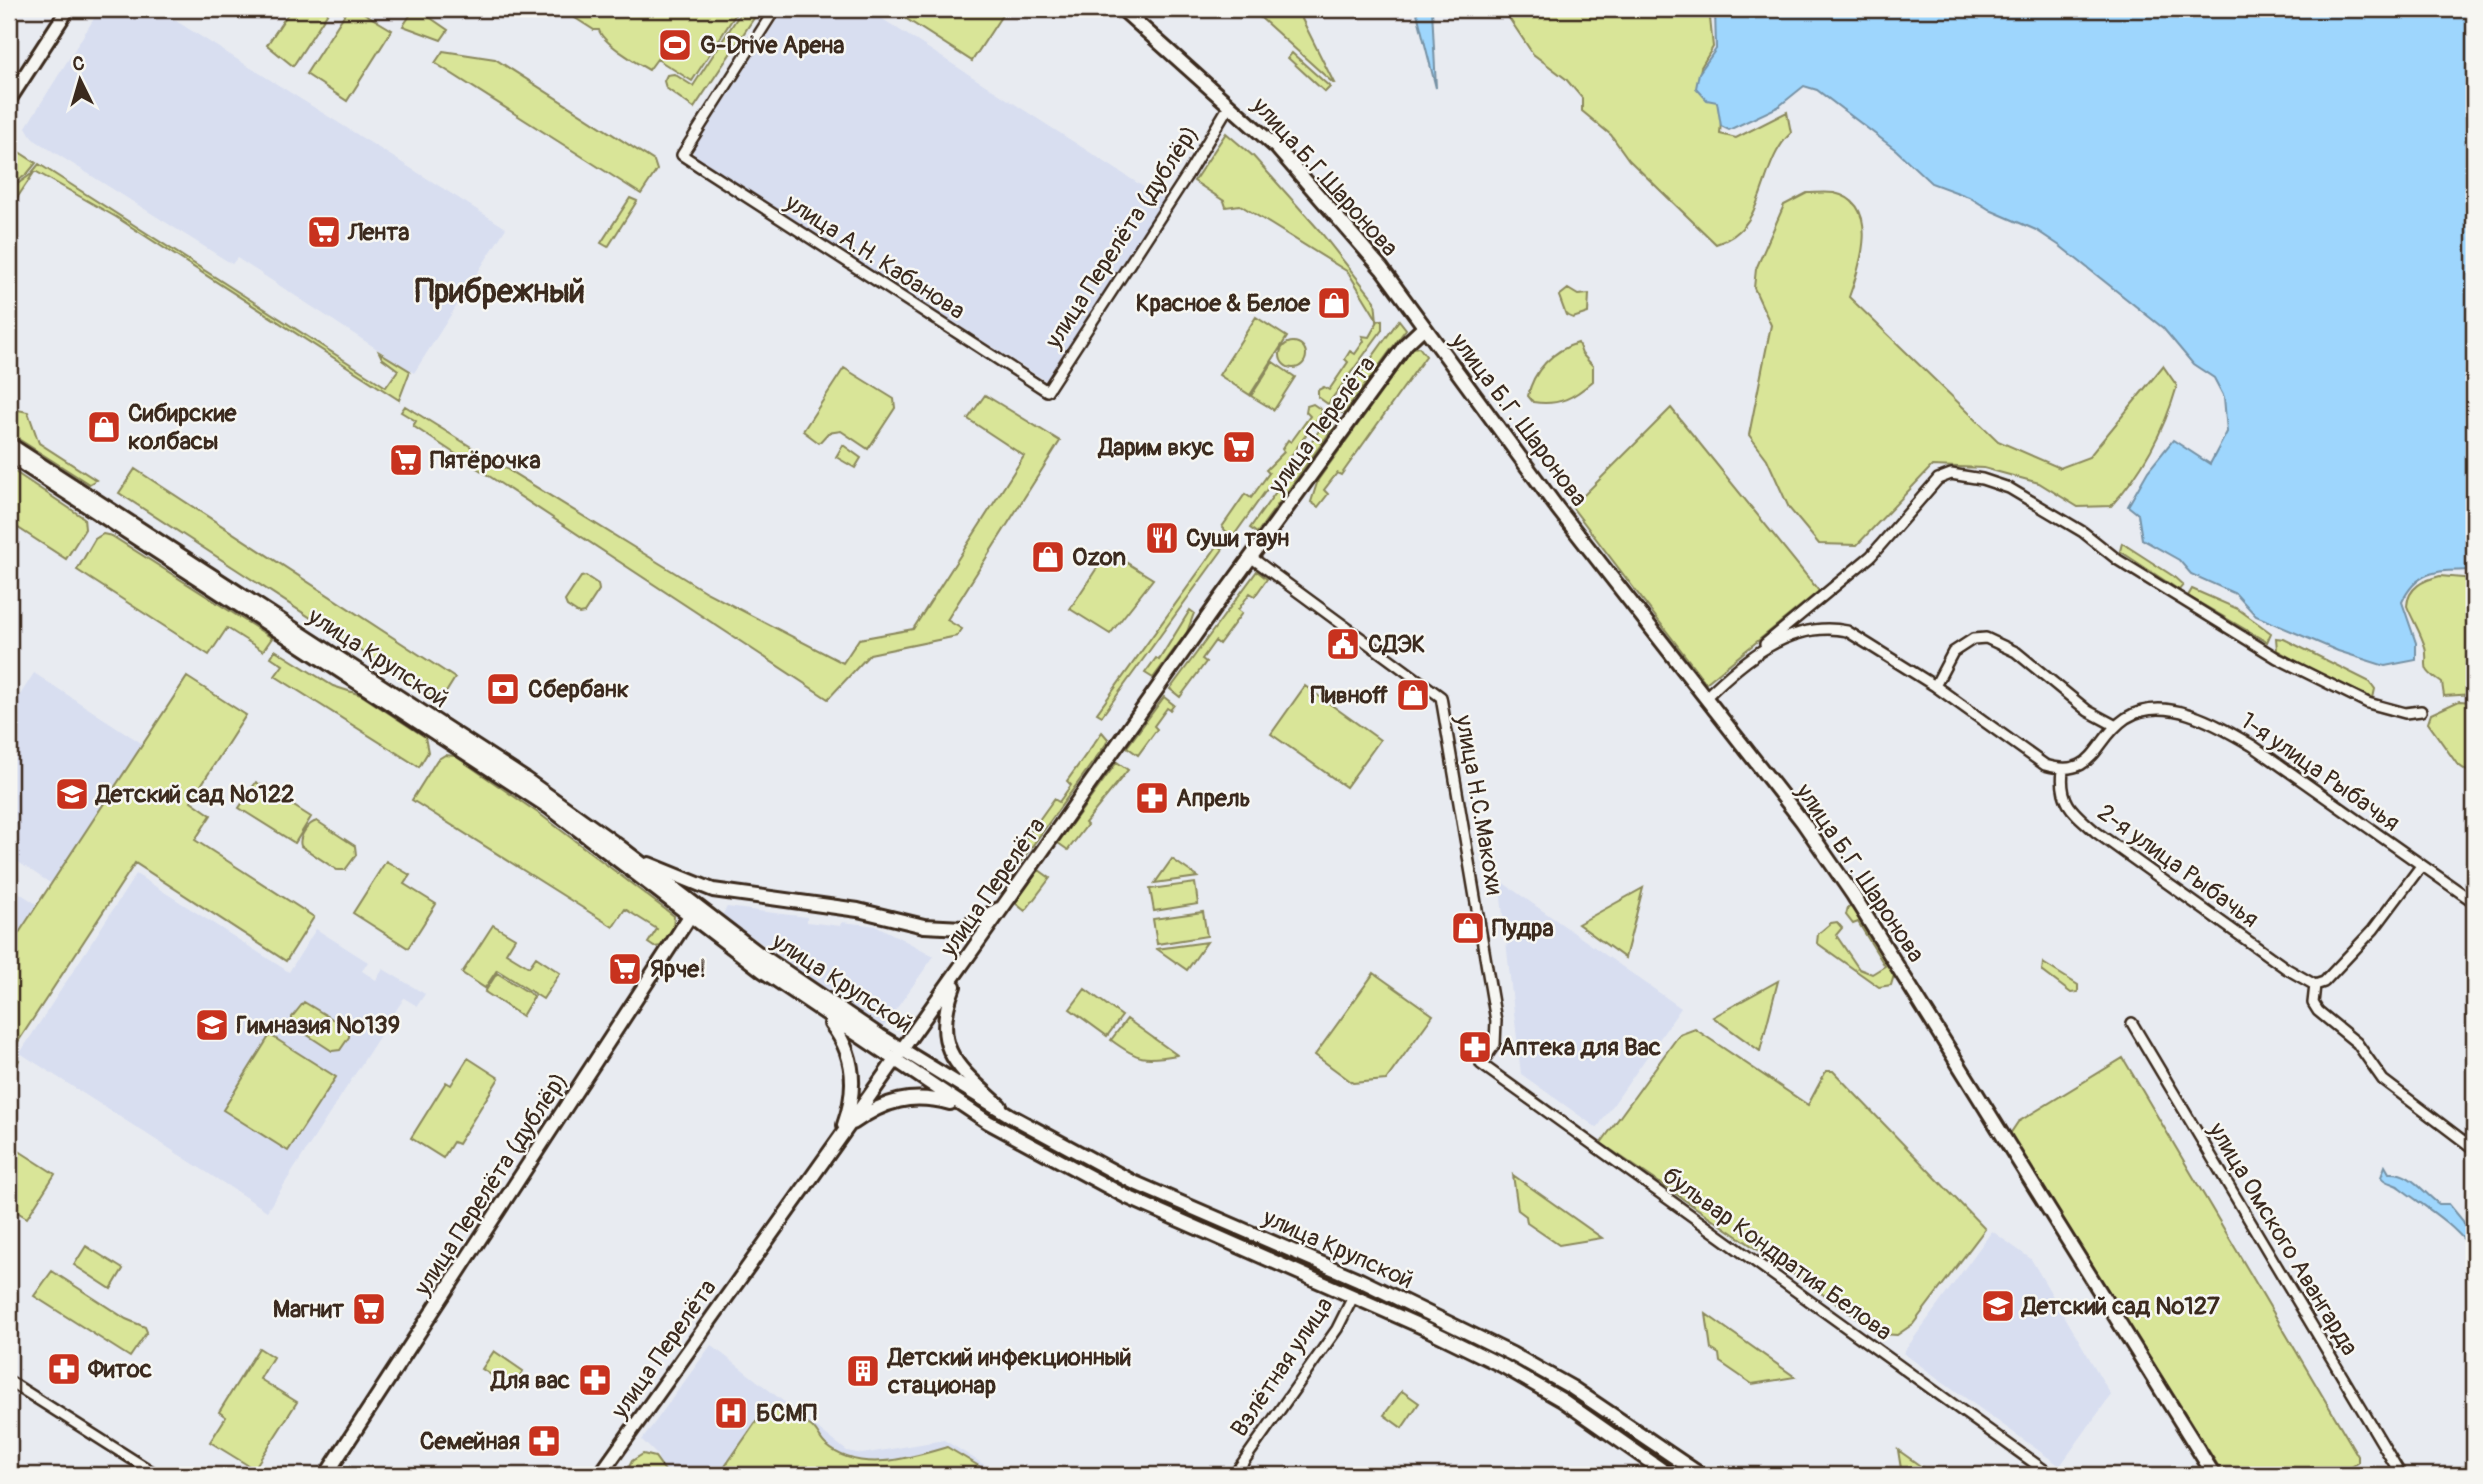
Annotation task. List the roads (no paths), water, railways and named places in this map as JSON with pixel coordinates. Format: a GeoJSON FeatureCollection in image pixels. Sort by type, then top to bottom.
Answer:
{"type":"FeatureCollection","features":[{"type":"Feature","properties":{"kind":"main road"},"geometry":{"type":"LineString","coordinates":[[9,100],[68,9]]}},
{"type":"Feature","properties":{"kind":"main road","name":"улица Б.Г.Шаронова"},"geometry":{"type":"LineString","coordinates":[[1122,9],[1230,104],[1311,185],[1382,269],[1424,327]]}},
{"type":"Feature","properties":{"kind":"main road","name":"улица Перелёта"},"geometry":{"type":"LineString","coordinates":[[600,1475],[1252,558],[1406,344],[1424,327]]}},
{"type":"Feature","properties":{"kind":"main road","name":"улица Б.Г. Шаронова"},"geometry":{"type":"LineString","coordinates":[[1424,327],[1558,509],[1839,873],[2214,1475]]}},
{"type":"Feature","properties":{"kind":"main road","name":"улица Крупской"},"geometry":{"type":"LineString","coordinates":[[9,444],[525,779],[620,847],[758,953],[1011,1116],[1133,1182],[1433,1314],[1571,1387],[1701,1475]]}},
{"type":"Feature","properties":{"kind":"main road","name":"улица Крупской"},"geometry":{"type":"LineString","coordinates":[[9,455],[550,808],[690,916],[821,1011],[961,1105],[1048,1157],[1127,1197],[1427,1329],[1526,1380],[1562,1400],[1669,1475]]}},
{"type":"Feature","properties":{"kind":"main road"},"geometry":{"type":"LineString","coordinates":[[620,847],[661,871],[713,890],[858,910],[924,926],[963,928],[1005,905]]}},
{"type":"Feature","properties":{"kind":"main road","name":"улица Перелёта (дублёр)"},"geometry":{"type":"LineString","coordinates":[[326,1475],[690,916]]}},
{"type":"Feature","properties":{"kind":"main road"},"geometry":{"type":"LineString","coordinates":[[964,965],[947,1008],[947,1044],[954,1063],[964,1075],[1011,1116]]}},
{"type":"Feature","properties":{"kind":"main road"},"geometry":{"type":"LineString","coordinates":[[821,1011],[842,1037],[852,1063],[850,1099],[840,1135]]}},
{"type":"Feature","properties":{"kind":"main road"},"geometry":{"type":"LineString","coordinates":[[840,1135],[870,1111],[904,1097],[927,1097],[961,1105]]}},
{"type":"Feature","properties":{"kind":"main road","name":"Взлётная улица"},"geometry":{"type":"LineString","coordinates":[[1353,1297],[1360,1280]]}},
{"type":"Feature","properties":{"kind":"street","name":"улица А.Н. Кабанова"},"geometry":{"type":"LineString","coordinates":[[775,9],[682,155],[1047,391]]}},
{"type":"Feature","properties":{"kind":"street","name":"улица Перелёта (дублёр)"},"geometry":{"type":"LineString","coordinates":[[1047,391],[1202,153],[1230,104]]}},
{"type":"Feature","properties":{"kind":"street"},"geometry":{"type":"LineString","coordinates":[[1705,698],[1871,556],[1938,479],[1951,474],[1982,479],[2009,488],[2082,532],[2118,560],[2300,669],[2368,703],[2405,713],[2421,711]]}},
{"type":"Feature","properties":{"kind":"street","name":"улица Н.С.Макохи"},"geometry":{"type":"LineString","coordinates":[[1252,558],[1441,697],[1496,1020],[1495,1044],[1481,1064]]}},
{"type":"Feature","properties":{"kind":"street"},"geometry":{"type":"LineString","coordinates":[[1759,650],[1821,630],[1847,631],[1935,686],[2045,765],[2063,770],[2080,767],[2116,726],[2088,711],[2016,652],[1986,638],[1972,639],[1953,652],[1935,686]]}},
{"type":"Feature","properties":{"kind":"street","name":"1-я улица Рыбачья"},"geometry":{"type":"LineString","coordinates":[[2116,726],[2128,717],[2160,710],[2183,713],[2222,728],[2253,746],[2474,902]]}},
{"type":"Feature","properties":{"kind":"street","name":"2-я улица Рыбачья"},"geometry":{"type":"LineString","coordinates":[[2063,770],[2064,800],[2096,832],[2303,980],[2315,985]]}},
{"type":"Feature","properties":{"kind":"street"},"geometry":{"type":"LineString","coordinates":[[2420,866],[2373,930],[2324,982],[2315,985],[2313,1003],[2318,1011],[2357,1043],[2383,1080],[2474,1149]]}},
{"type":"Feature","properties":{"kind":"street","name":"улица Омского Авангарда"},"geometry":{"type":"LineString","coordinates":[[2132,1023],[2396,1474]]}},
{"type":"Feature","properties":{"kind":"street","name":"бульвар Кондратия Белова"},"geometry":{"type":"LineString","coordinates":[[1481,1064],[2051,1475]]}},
{"type":"Feature","properties":{"kind":"street","name":"Взлётная улица"},"geometry":{"type":"LineString","coordinates":[[1234,1475],[1337,1329],[1353,1297]]}},
{"type":"Feature","properties":{"kind":"street"},"geometry":{"type":"LineString","coordinates":[[9,1381],[157,1475]]}},
{"type":"Feature","properties":{"kind":"water"},"geometry":{"type":"Polygon","coordinates":[[[1416,9],[1432,9],[1436,88],[1416,9]]]}},
{"type":"Feature","properties":{"kind":"water"},"geometry":{"type":"Polygon","coordinates":[[[1715,9],[2474,9],[2474,570],[2431,574],[2423,577],[2408,591],[2402,602],[2416,643],[2416,660],[2385,666],[2338,651],[2256,616],[2236,594],[2191,574],[2179,560],[2142,539],[2138,514],[2128,506],[2148,471],[2173,440],[2210,464],[2227,432],[2224,397],[2214,378],[2193,364],[2163,328],[2060,246],[2036,230],[1992,211],[1969,197],[1931,183],[1896,150],[1817,90],[1804,86],[1778,107],[1729,130],[1721,126],[1717,102],[1707,100],[1696,88],[1699,73],[1716,49],[1715,9]]]}},
{"type":"Feature","properties":{"kind":"water"},"geometry":{"type":"Polygon","coordinates":[[[2385,1166],[2389,1173],[2404,1175],[2410,1179],[2439,1204],[2449,1204],[2463,1221],[2474,1246],[2470,1247],[2446,1222],[2398,1186],[2383,1180],[2381,1177],[2385,1166]]]}},
{"type":"Feature","properties":{"kind":"place","name":"G-Drive Арена"},"geometry":{"type":"Point","coordinates":[675,45]}},
{"type":"Feature","properties":{"kind":"place","name":"Лента"},"geometry":{"type":"Point","coordinates":[324,232]}},
{"type":"Feature","properties":{"kind":"place","name":"Красное & Белое"},"geometry":{"type":"Point","coordinates":[1334,303]}},
{"type":"Feature","properties":{"kind":"place","name":"Сибирские колбасы"},"geometry":{"type":"Point","coordinates":[104,427]}},
{"type":"Feature","properties":{"kind":"place","name":"Дарим вкус"},"geometry":{"type":"Point","coordinates":[1239,447]}},
{"type":"Feature","properties":{"kind":"place","name":"Пятёрочка"},"geometry":{"type":"Point","coordinates":[406,460]}},
{"type":"Feature","properties":{"kind":"place","name":"Суши таун"},"geometry":{"type":"Point","coordinates":[1162,538]}},
{"type":"Feature","properties":{"kind":"place","name":"Ozon"},"geometry":{"type":"Point","coordinates":[1048,557]}},
{"type":"Feature","properties":{"kind":"place","name":"СДЭК"},"geometry":{"type":"Point","coordinates":[1343,644]}},
{"type":"Feature","properties":{"kind":"place","name":"Сбербанк"},"geometry":{"type":"Point","coordinates":[503,689]}},
{"type":"Feature","properties":{"kind":"place","name":"Пивнoff"},"geometry":{"type":"Point","coordinates":[1413,695]}},
{"type":"Feature","properties":{"kind":"place","name":"Детский сад №122"},"geometry":{"type":"Point","coordinates":[72,794]}},
{"type":"Feature","properties":{"kind":"place","name":"Апрель"},"geometry":{"type":"Point","coordinates":[1152,798]}},
{"type":"Feature","properties":{"kind":"place","name":"Пудра"},"geometry":{"type":"Point","coordinates":[1468,928]}},
{"type":"Feature","properties":{"kind":"place","name":"Ярче!"},"geometry":{"type":"Point","coordinates":[625,969]}},
{"type":"Feature","properties":{"kind":"place","name":"Гимназия №139"},"geometry":{"type":"Point","coordinates":[212,1025]}},
{"type":"Feature","properties":{"kind":"place","name":"Аптека для Вас"},"geometry":{"type":"Point","coordinates":[1475,1047]}},
{"type":"Feature","properties":{"kind":"place","name":"Детский сад №127"},"geometry":{"type":"Point","coordinates":[1998,1306]}},
{"type":"Feature","properties":{"kind":"place","name":"Магнит"},"geometry":{"type":"Point","coordinates":[369,1309]}},
{"type":"Feature","properties":{"kind":"place","name":"Фитос"},"geometry":{"type":"Point","coordinates":[64,1369]}},
{"type":"Feature","properties":{"kind":"place","name":"Детский инфекционный стационар"},"geometry":{"type":"Point","coordinates":[863,1371]}},
{"type":"Feature","properties":{"kind":"place","name":"Для вас"},"geometry":{"type":"Point","coordinates":[595,1380]}},
{"type":"Feature","properties":{"kind":"place","name":"БСМП"},"geometry":{"type":"Point","coordinates":[731,1413]}},
{"type":"Feature","properties":{"kind":"place","name":"Семейная"},"geometry":{"type":"Point","coordinates":[544,1441]}},
{"type":"Feature","properties":{"kind":"district","name":"Прибрежный"},"geometry":{"type":"Point","coordinates":[500,292]}}]}
